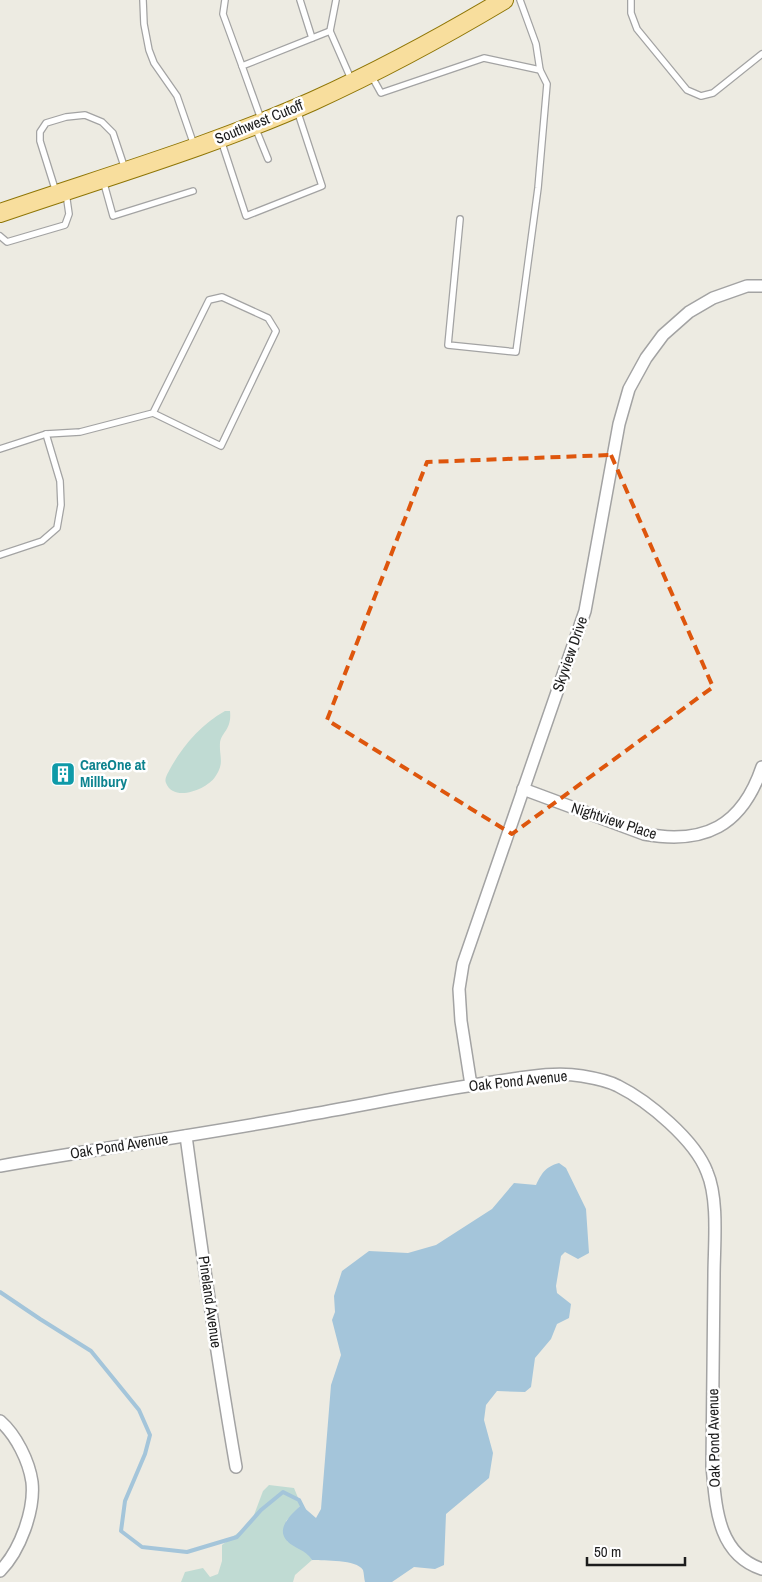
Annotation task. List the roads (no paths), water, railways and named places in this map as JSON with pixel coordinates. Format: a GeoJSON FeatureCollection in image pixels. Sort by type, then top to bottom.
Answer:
{"type":"FeatureCollection","features":[{"type":"Feature","properties":{"kind":"main road","name":"Southwest Cutoff"},"geometry":{"type":"LineString","coordinates":[[0,213],[220,138],[296,108],[428,44],[504,0]]}},
{"type":"Feature","properties":{"kind":"street","name":"Skyview Drive"},"geometry":{"type":"LineString","coordinates":[[471,1085],[460,1020],[458,990],[462,972],[585,611],[619,424],[630,389],[646,358],[663,335],[689,312],[714,298],[747,286],[762,286]]}},
{"type":"Feature","properties":{"kind":"street","name":"Nightview Place"},"geometry":{"type":"LineString","coordinates":[[523,789],[644,834],[680,838],[703,834],[718,828],[734,815],[751,794],[762,767]]}},
{"type":"Feature","properties":{"kind":"street","name":"Oak Pond Avenue"},"geometry":{"type":"LineString","coordinates":[[0,1166],[186,1136],[471,1085],[551,1075],[580,1076],[616,1085],[639,1098],[666,1119],[696,1151],[707,1170],[713,1193],[712,1466],[715,1489],[722,1529],[726,1538],[740,1558],[749,1565],[762,1569]]}},
{"type":"Feature","properties":{"kind":"street","name":"Pineland Avenue"},"geometry":{"type":"LineString","coordinates":[[186,1136],[216,1346],[236,1467]]}},
{"type":"Feature","properties":{"kind":"street"},"geometry":{"type":"LineString","coordinates":[[0,1420],[13,1436],[22,1452],[28,1468],[32,1489],[30,1510],[23,1534],[14,1554],[0,1571]]}},
{"type":"Feature","properties":{"kind":"lane"},"geometry":{"type":"LineString","coordinates":[[143,0],[148,50],[154,63],[177,96],[194,147]]}},
{"type":"Feature","properties":{"kind":"lane"},"geometry":{"type":"LineString","coordinates":[[225,0],[224,14],[242,66],[268,159]]}},
{"type":"Feature","properties":{"kind":"lane"},"geometry":{"type":"LineString","coordinates":[[300,0],[312,38]]}},
{"type":"Feature","properties":{"kind":"lane"},"geometry":{"type":"LineString","coordinates":[[336,0],[330,31],[353,82]]}},
{"type":"Feature","properties":{"kind":"lane"},"geometry":{"type":"LineString","coordinates":[[460,219],[448,345],[516,352],[538,188],[547,84],[540,70],[536,44],[520,0]]}},
{"type":"Feature","properties":{"kind":"lane"},"geometry":{"type":"LineString","coordinates":[[631,0],[631,13],[637,29],[687,90],[701,96],[713,93],[762,54]]}},
{"type":"Feature","properties":{"kind":"lane"},"geometry":{"type":"LineString","coordinates":[[242,66],[330,31]]}},
{"type":"Feature","properties":{"kind":"lane"},"geometry":{"type":"LineString","coordinates":[[370,73],[381,92],[484,58],[540,70]]}},
{"type":"Feature","properties":{"kind":"lane"},"geometry":{"type":"LineString","coordinates":[[220,138],[246,216],[322,186],[296,108]]}},
{"type":"Feature","properties":{"kind":"lane"},"geometry":{"type":"LineString","coordinates":[[0,236],[8,242],[64,225],[69,214],[40,141],[40,132],[46,124],[66,117],[85,115],[102,122],[113,133],[126,171]]}},
{"type":"Feature","properties":{"kind":"lane"},"geometry":{"type":"LineString","coordinates":[[103,178],[113,216],[193,191]]}},
{"type":"Feature","properties":{"kind":"lane"},"geometry":{"type":"LineString","coordinates":[[0,448],[46,434],[80,432],[153,413],[221,446],[276,331],[268,318],[222,297],[208,300],[153,413]]}},
{"type":"Feature","properties":{"kind":"lane"},"geometry":{"type":"LineString","coordinates":[[0,556],[42,540],[56,528],[61,505],[60,481],[46,434]]}},
{"type":"Feature","properties":{"kind":"waterway"},"geometry":{"type":"LineString","coordinates":[[0,1292],[91,1351],[139,1410],[150,1435],[145,1454],[125,1501],[121,1531],[142,1547],[187,1552],[237,1537],[261,1510],[283,1492],[299,1500],[304,1510]]}},
{"type":"Feature","properties":{"kind":"place","name":"CareOne at Millbury"},"geometry":{"type":"Point","coordinates":[63,774]}}]}
